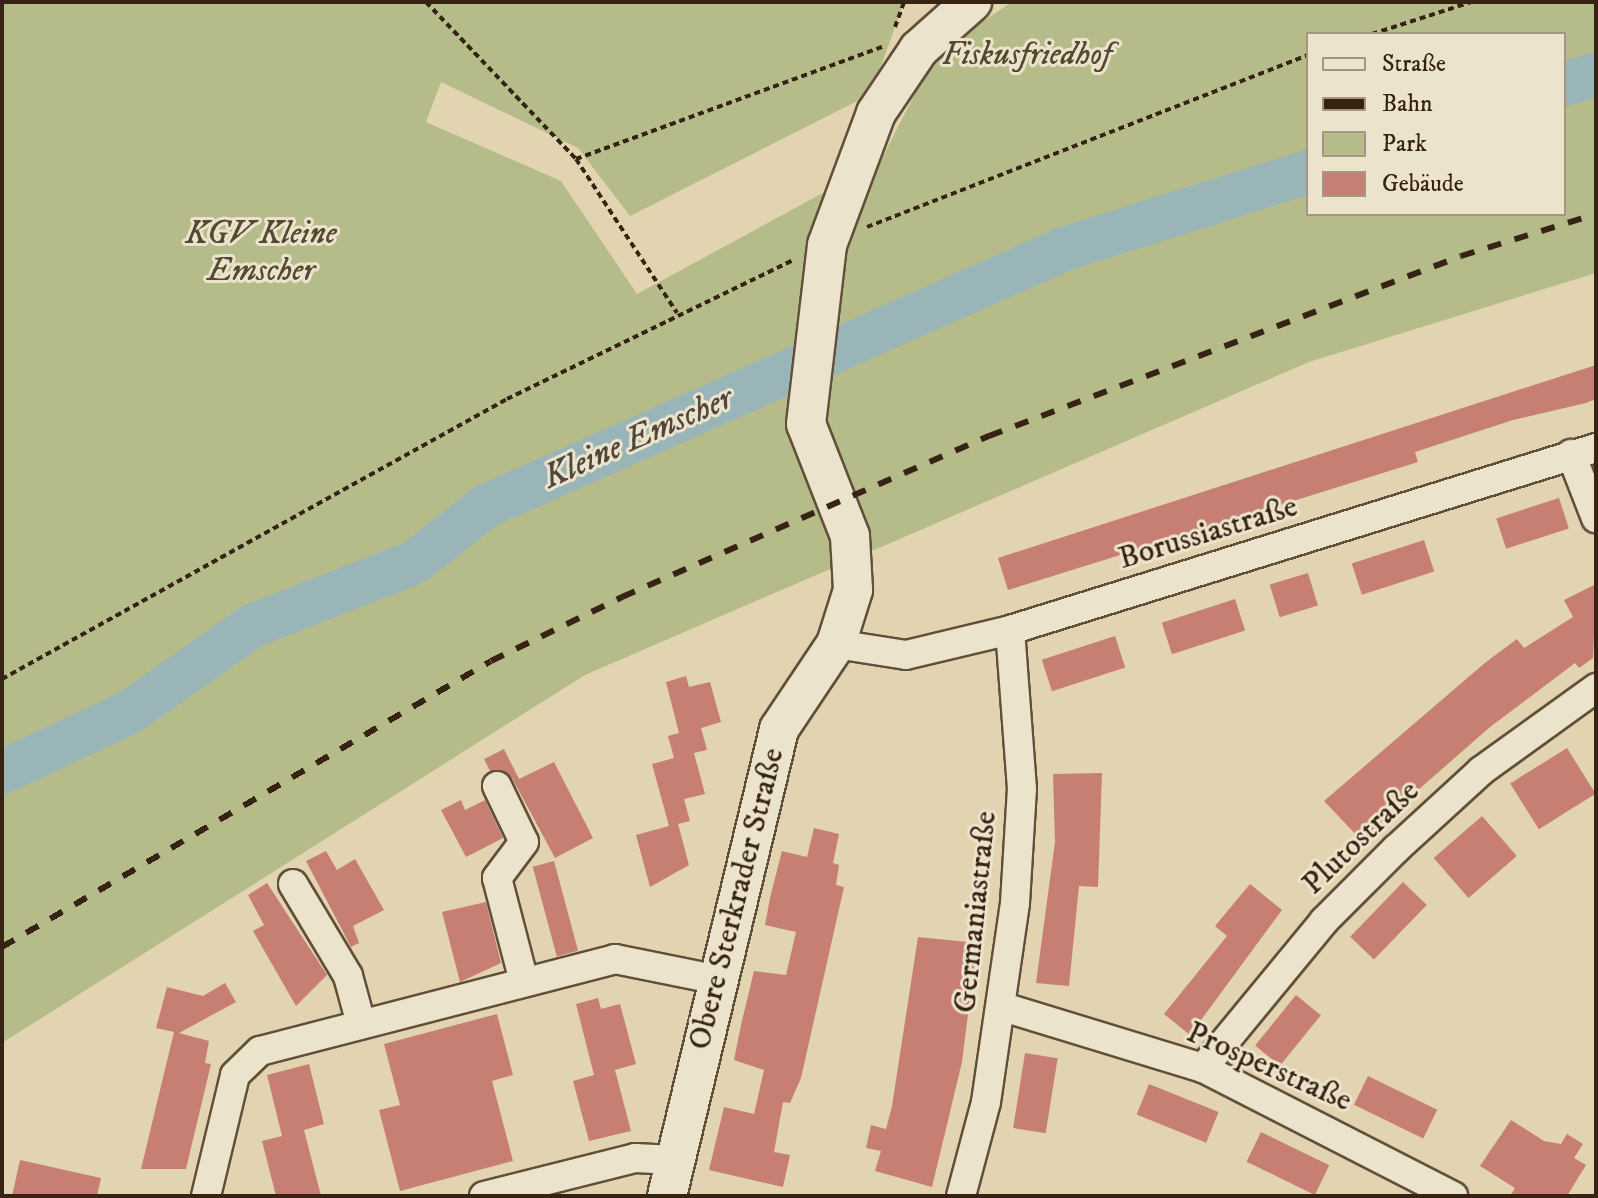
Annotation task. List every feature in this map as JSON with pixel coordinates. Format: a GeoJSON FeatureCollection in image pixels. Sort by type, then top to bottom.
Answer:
{"type":"FeatureCollection","features":[{"type":"Feature","properties":{"kind":"street","name":"Obere Sterkrader Straße"},"geometry":{"type":"LineString","coordinates":[[671,1178],[714,979],[779,729],[836,644],[853,590],[850,536],[806,424],[820,283],[827,245],[904,46],[972,2]]}},
{"type":"Feature","properties":{"kind":"street","name":"Borussiastraße"},"geometry":{"type":"LineString","coordinates":[[836,644],[906,655],[1010,630],[1584,451]]}},
{"type":"Feature","properties":{"kind":"street"},"geometry":{"type":"LineString","coordinates":[[1584,451],[1596,518]]}},
{"type":"Feature","properties":{"kind":"street","name":"Germaniastraße"},"geometry":{"type":"LineString","coordinates":[[961,1196],[1003,1007],[1022,789],[1010,630]]}},
{"type":"Feature","properties":{"kind":"street","name":"Plutostraße"},"geometry":{"type":"LineString","coordinates":[[1203,1068],[1268,985],[1396,849],[1481,771],[1596,688]]}},
{"type":"Feature","properties":{"kind":"street"},"geometry":{"type":"LineString","coordinates":[[497,786],[524,842],[497,878],[524,982]]}},
{"type":"Feature","properties":{"kind":"street"},"geometry":{"type":"LineString","coordinates":[[293,884],[348,976],[361,1024]]}},
{"type":"Feature","properties":{"kind":"street"},"geometry":{"type":"LineString","coordinates":[[206,1196],[246,1059],[361,1024],[615,959],[714,979]]}},
{"type":"Feature","properties":{"kind":"street","name":"Prosperstraße"},"geometry":{"type":"LineString","coordinates":[[1003,1007],[1203,1068],[1453,1196]]}},
{"type":"Feature","properties":{"kind":"street"},"geometry":{"type":"LineString","coordinates":[[484,1196],[635,1158],[671,1178]]}},
{"type":"Feature","properties":{"kind":"path"},"geometry":{"type":"LineString","coordinates":[[426,2],[576,159],[677,314]]}},
{"type":"Feature","properties":{"kind":"path"},"geometry":{"type":"LineString","coordinates":[[576,159],[904,46],[904,2]]}},
{"type":"Feature","properties":{"kind":"path"},"geometry":{"type":"LineString","coordinates":[[1378,32],[1471,2]]}},
{"type":"Feature","properties":{"kind":"path"},"geometry":{"type":"LineString","coordinates":[[2,679],[507,399],[677,314],[982,177],[1306,56]]}},
{"type":"Feature","properties":{"kind":"green space"},"geometry":{"type":"Polygon","coordinates":[[[2,2],[904,2],[871,94],[630,216],[578,148],[441,82],[426,122],[561,181],[637,294],[880,162],[936,53],[1012,2],[1596,2],[1596,273],[1309,362],[585,675],[2,1043],[2,2]]]}},
{"type":"Feature","properties":{"kind":"building"},"geometry":{"type":"Polygon","coordinates":[[[1596,365],[1596,399],[1586,403],[1513,420],[1415,452],[1418,462],[1008,590],[998,558],[1596,365]]]}},
{"type":"Feature","properties":{"kind":"building"},"geometry":{"type":"Polygon","coordinates":[[[1559,498],[1569,528],[1506,549],[1496,518],[1559,498]]]}},
{"type":"Feature","properties":{"kind":"building"},"geometry":{"type":"Polygon","coordinates":[[[1424,540],[1434,571],[1362,595],[1352,563],[1424,540]]]}},
{"type":"Feature","properties":{"kind":"building"},"geometry":{"type":"Polygon","coordinates":[[[1308,573],[1318,606],[1280,617],[1270,585],[1308,573]]]}},
{"type":"Feature","properties":{"kind":"building"},"geometry":{"type":"Polygon","coordinates":[[[1596,584],[1593,658],[1579,668],[1575,663],[1490,727],[1361,840],[1324,801],[1517,639],[1524,648],[1573,617],[1564,600],[1596,584]]]}},
{"type":"Feature","properties":{"kind":"building"},"geometry":{"type":"Polygon","coordinates":[[[1235,599],[1245,630],[1172,654],[1162,623],[1235,599]]]}},
{"type":"Feature","properties":{"kind":"building"},"geometry":{"type":"Polygon","coordinates":[[[1115,636],[1125,667],[1052,691],[1042,660],[1115,636]]]}},
{"type":"Feature","properties":{"kind":"building"},"geometry":{"type":"Polygon","coordinates":[[[686,676],[689,687],[710,682],[721,722],[701,728],[707,750],[694,753],[705,794],[684,799],[690,821],[678,824],[689,865],[650,887],[636,835],[669,826],[652,764],[674,758],[668,736],[679,733],[666,682],[686,676]]]}},
{"type":"Feature","properties":{"kind":"building"},"geometry":{"type":"Polygon","coordinates":[[[1567,748],[1596,794],[1539,829],[1510,784],[1567,748]]]}},
{"type":"Feature","properties":{"kind":"building"},"geometry":{"type":"Polygon","coordinates":[[[504,749],[519,779],[554,762],[593,838],[555,858],[512,778],[490,771],[484,759],[504,749]]]}},
{"type":"Feature","properties":{"kind":"building"},"geometry":{"type":"Polygon","coordinates":[[[1102,773],[1098,887],[1079,886],[1069,986],[1036,983],[1055,842],[1053,774],[1102,773]]]}},
{"type":"Feature","properties":{"kind":"building"},"geometry":{"type":"Polygon","coordinates":[[[461,800],[465,810],[485,800],[503,838],[466,857],[441,810],[461,800]]]}},
{"type":"Feature","properties":{"kind":"building"},"geometry":{"type":"Polygon","coordinates":[[[1482,816],[1517,856],[1468,898],[1434,858],[1482,816]]]}},
{"type":"Feature","properties":{"kind":"building"},"geometry":{"type":"Polygon","coordinates":[[[814,828],[839,834],[833,863],[839,865],[836,885],[844,887],[801,1078],[790,1103],[783,1102],[774,1152],[790,1155],[783,1187],[709,1170],[724,1107],[754,1114],[764,1070],[734,1060],[741,1025],[754,971],[786,975],[796,932],[765,925],[770,898],[782,851],[807,857],[814,828]]]}},
{"type":"Feature","properties":{"kind":"building"},"geometry":{"type":"Polygon","coordinates":[[[326,851],[337,870],[355,859],[384,910],[353,926],[359,943],[351,947],[306,861],[326,851]]]}},
{"type":"Feature","properties":{"kind":"building"},"geometry":{"type":"Polygon","coordinates":[[[554,861],[578,951],[557,957],[533,867],[554,861]]]}},
{"type":"Feature","properties":{"kind":"building"},"geometry":{"type":"Polygon","coordinates":[[[1403,882],[1427,905],[1374,960],[1350,937],[1403,882]]]}},
{"type":"Feature","properties":{"kind":"building"},"geometry":{"type":"Polygon","coordinates":[[[267,883],[327,975],[296,1006],[253,931],[264,925],[248,895],[267,883]]]}},
{"type":"Feature","properties":{"kind":"building"},"geometry":{"type":"Polygon","coordinates":[[[1250,884],[1282,910],[1190,1035],[1164,1014],[1227,936],[1215,926],[1250,884]]]}},
{"type":"Feature","properties":{"kind":"building"},"geometry":{"type":"Polygon","coordinates":[[[486,902],[501,963],[460,982],[442,912],[486,902]]]}},
{"type":"Feature","properties":{"kind":"building"},"geometry":{"type":"Polygon","coordinates":[[[918,937],[977,943],[962,1062],[932,1187],[875,1171],[881,1151],[866,1148],[871,1125],[886,1129],[892,1106],[918,937]]]}},
{"type":"Feature","properties":{"kind":"building"},"geometry":{"type":"Polygon","coordinates":[[[225,983],[236,1002],[179,1033],[209,1041],[205,1063],[211,1064],[186,1169],[141,1169],[174,1032],[156,1028],[167,987],[203,996],[225,983]]]}},
{"type":"Feature","properties":{"kind":"building"},"geometry":{"type":"Polygon","coordinates":[[[1296,995],[1321,1015],[1280,1066],[1255,1046],[1296,995]]]}},
{"type":"Feature","properties":{"kind":"building"},"geometry":{"type":"Polygon","coordinates":[[[598,998],[601,1009],[620,1004],[636,1064],[615,1070],[631,1131],[589,1141],[573,1081],[594,1075],[576,1004],[598,998]]]}},
{"type":"Feature","properties":{"kind":"building"},"geometry":{"type":"Polygon","coordinates":[[[497,1014],[513,1075],[492,1081],[513,1161],[400,1191],[379,1110],[400,1105],[384,1044],[497,1014]]]}},
{"type":"Feature","properties":{"kind":"building"},"geometry":{"type":"Polygon","coordinates":[[[1025,1053],[1058,1058],[1046,1133],[1013,1128],[1025,1053]]]}},
{"type":"Feature","properties":{"kind":"building"},"geometry":{"type":"Polygon","coordinates":[[[309,1064],[324,1124],[304,1130],[321,1196],[276,1196],[262,1141],[282,1136],[267,1075],[309,1064]]]}},
{"type":"Feature","properties":{"kind":"building"},"geometry":{"type":"Polygon","coordinates":[[[1368,1076],[1437,1110],[1423,1139],[1354,1105],[1368,1076]]]}},
{"type":"Feature","properties":{"kind":"building"},"geometry":{"type":"Polygon","coordinates":[[[1149,1084],[1219,1112],[1206,1143],[1137,1115],[1149,1084]]]}},
{"type":"Feature","properties":{"kind":"building"},"geometry":{"type":"Polygon","coordinates":[[[1511,1120],[1544,1141],[1561,1144],[1567,1134],[1583,1144],[1574,1158],[1586,1165],[1567,1196],[1510,1196],[1515,1188],[1480,1166],[1511,1120]]]}},
{"type":"Feature","properties":{"kind":"building"},"geometry":{"type":"Polygon","coordinates":[[[1261,1132],[1329,1165],[1315,1195],[1247,1162],[1261,1132]]]}},
{"type":"Feature","properties":{"kind":"building"},"geometry":{"type":"Polygon","coordinates":[[[20,1160],[101,1178],[97,1196],[12,1196],[20,1160]]]}},
{"type":"Feature","properties":{"kind":"waterway","name":"Kleine Emscher"},"geometry":{"type":"LineString","coordinates":[[1566,83],[1596,74]]}},
{"type":"Feature","properties":{"kind":"waterway","name":"Kleine Emscher"},"geometry":{"type":"LineString","coordinates":[[2,772],[130,712],[252,626],[415,562],[486,506],[1064,249],[1306,173]]}},
{"type":"Feature","properties":{"kind":"railway"},"geometry":{"type":"LineString","coordinates":[[2,947],[491,661],[622,597],[989,436],[1461,256],[1596,214]]}},
{"type":"Feature","properties":{"kind":"park label","name":"Fiskusfriedhof"},"geometry":{"type":"Point","coordinates":[1027,55]}},
{"type":"Feature","properties":{"kind":"park label","name":"KGV Kleine Emscher"},"geometry":{"type":"Point","coordinates":[261,254]}}]}
